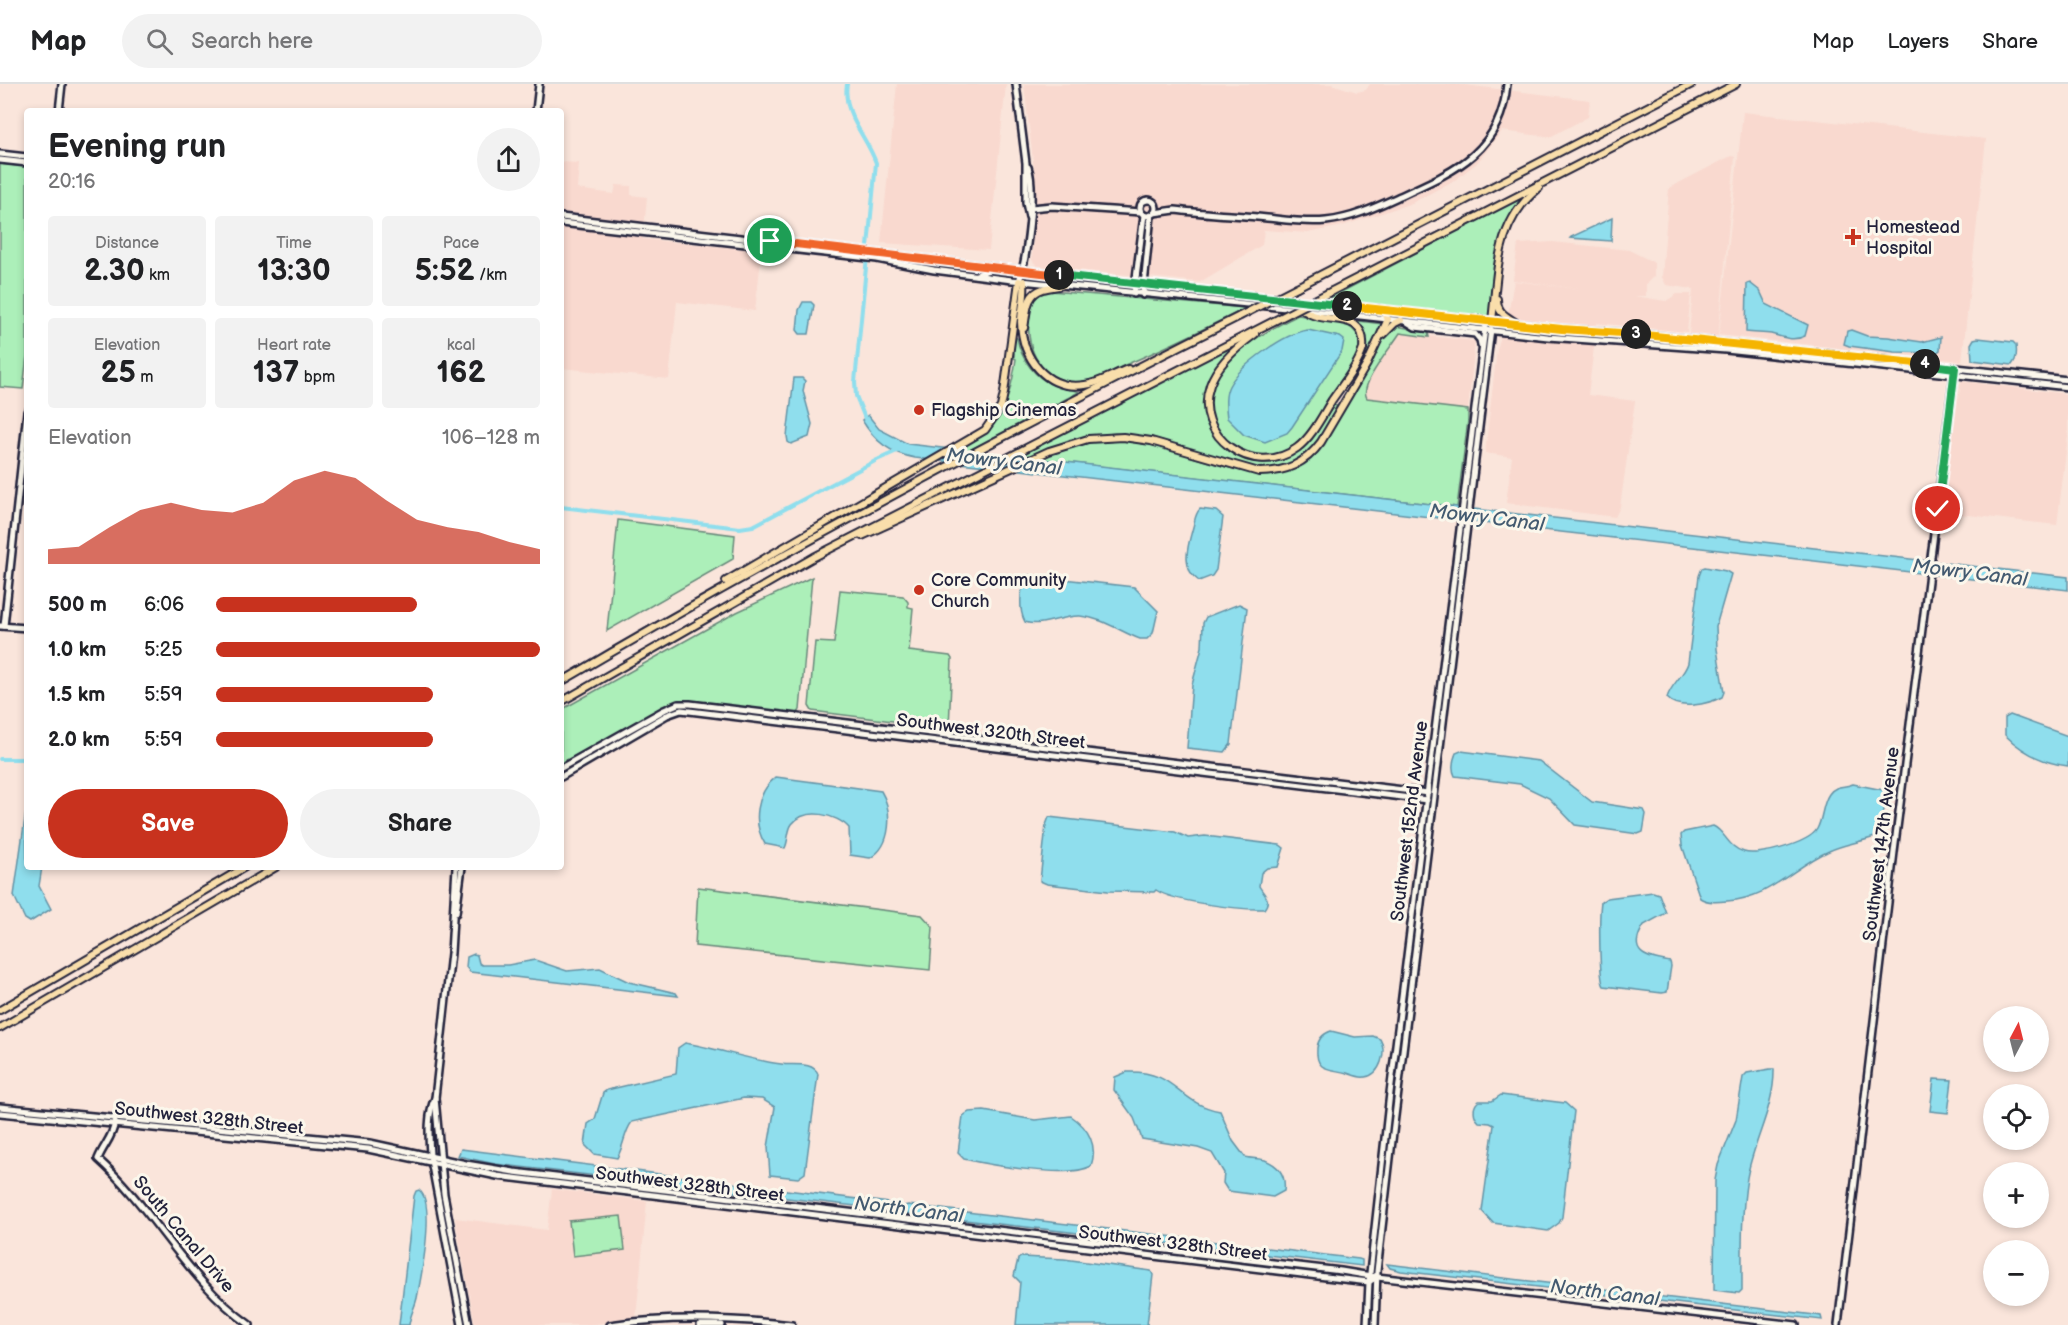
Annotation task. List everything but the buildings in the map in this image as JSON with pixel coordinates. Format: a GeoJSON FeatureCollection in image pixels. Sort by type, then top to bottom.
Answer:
{"type":"FeatureCollection","features":[{"type":"Feature","properties":{"kind":"highway"},"geometry":{"type":"LineString","coordinates":[[564,680],[691,605],[861,511],[1692,84]]}},
{"type":"Feature","properties":{"kind":"highway"},"geometry":{"type":"LineString","coordinates":[[564,700],[814,557],[1736,84]]}},
{"type":"Feature","properties":{"kind":"highway"},"geometry":{"type":"LineString","coordinates":[[1489,321],[1497,283],[1500,253],[1508,225],[1522,203],[1545,182]]}},
{"type":"Feature","properties":{"kind":"highway"},"geometry":{"type":"LineString","coordinates":[[1022,281],[1023,335],[1028,354],[1035,366],[1050,379],[1083,386],[1167,352]]}},
{"type":"Feature","properties":{"kind":"highway"},"geometry":{"type":"LineString","coordinates":[[691,605],[704,594],[985,430],[1001,407],[1022,281]]}},
{"type":"Feature","properties":{"kind":"highway"},"geometry":{"type":"LineString","coordinates":[[1497,283],[1499,310],[1518,324]]}},
{"type":"Feature","properties":{"kind":"highway"},"geometry":{"type":"LineString","coordinates":[[1023,335],[1028,305],[1033,294],[1040,290],[1063,285]]}},
{"type":"Feature","properties":{"kind":"highway"},"geometry":{"type":"LineString","coordinates":[[814,557],[1049,451],[1088,439],[1123,437],[1151,441],[1259,472],[1293,467],[1313,452],[1321,442],[1379,340],[1388,319],[1378,309]]}},
{"type":"Feature","properties":{"kind":"highway"},"geometry":{"type":"LineString","coordinates":[[1274,321],[1245,342],[1221,366],[1212,380],[1207,397],[1207,413],[1217,435],[1236,453],[1257,459],[1273,458],[1288,453],[1306,440],[1363,349],[1361,334],[1350,321],[1315,316],[1303,310]]}},
{"type":"Feature","properties":{"kind":"highway"},"geometry":{"type":"LineString","coordinates":[[1379,340],[1395,323],[1403,321]]}},
{"type":"Feature","properties":{"kind":"highway"},"geometry":{"type":"LineString","coordinates":[[0,1010],[240,870]]}},
{"type":"Feature","properties":{"kind":"highway"},"geometry":{"type":"LineString","coordinates":[[0,1028],[271,870]]}},
{"type":"Feature","properties":{"kind":"street"},"geometry":{"type":"LineString","coordinates":[[59,108],[62,84]]}},
{"type":"Feature","properties":{"kind":"street"},"geometry":{"type":"LineString","coordinates":[[536,108],[539,84]]}},
{"type":"Feature","properties":{"kind":"street"},"geometry":{"type":"LineString","coordinates":[[1016,84],[1026,164],[1026,203],[1029,217]]}},
{"type":"Feature","properties":{"kind":"street"},"geometry":{"type":"LineString","coordinates":[[1129,210],[1148,200],[1175,210],[1324,222],[1362,213],[1444,176],[1462,166],[1479,151],[1493,132],[1502,111],[1507,84]]}},
{"type":"Feature","properties":{"kind":"street"},"geometry":{"type":"LineString","coordinates":[[0,154],[24,157]]}},
{"type":"Feature","properties":{"kind":"street"},"geometry":{"type":"LineString","coordinates":[[0,160],[24,163]]}},
{"type":"Feature","properties":{"kind":"street"},"geometry":{"type":"LineString","coordinates":[[1022,281],[1032,199],[1031,177],[1026,164]]}},
{"type":"Feature","properties":{"kind":"street"},"geometry":{"type":"LineString","coordinates":[[1032,199],[1053,206]]}},
{"type":"Feature","properties":{"kind":"street"},"geometry":{"type":"LineString","coordinates":[[1141,204],[1148,214],[1143,295]]}},
{"type":"Feature","properties":{"kind":"street"},"geometry":{"type":"LineString","coordinates":[[1134,294],[1148,214],[1155,204]]}},
{"type":"Feature","properties":{"kind":"street"},"geometry":{"type":"LineString","coordinates":[[1031,208],[1053,206],[1106,211],[1129,210],[1148,214],[1175,210]]}},
{"type":"Feature","properties":{"kind":"street"},"geometry":{"type":"LineString","coordinates":[[564,217],[641,229],[877,256],[1518,324],[1638,334],[2068,384]]}},
{"type":"Feature","properties":{"kind":"street"},"geometry":{"type":"LineString","coordinates":[[564,223],[641,229]]}},
{"type":"Feature","properties":{"kind":"street"},"geometry":{"type":"LineString","coordinates":[[877,256],[976,275],[1143,295],[1488,330],[1955,371],[2043,384],[2068,384]]}},
{"type":"Feature","properties":{"kind":"street"},"geometry":{"type":"LineString","coordinates":[[976,275],[993,268]]}},
{"type":"Feature","properties":{"kind":"street"},"geometry":{"type":"LineString","coordinates":[[1403,321],[1415,327],[1475,334],[1480,340],[1481,358]]}},
{"type":"Feature","properties":{"kind":"street","name":"Southwest 152nd Avenue"},"geometry":{"type":"LineString","coordinates":[[1375,1325],[1377,1277],[1470,506],[1489,321]]}},
{"type":"Feature","properties":{"kind":"street","name":"Southwest 152nd Avenue"},"geometry":{"type":"LineString","coordinates":[[1367,1325],[1369,1282],[1426,800],[1481,358],[1488,330]]}},
{"type":"Feature","properties":{"kind":"street","name":"Southwest 147th Avenue"},"geometry":{"type":"LineString","coordinates":[[1838,1325],[1894,852],[1955,371]]}},
{"type":"Feature","properties":{"kind":"street"},"geometry":{"type":"LineString","coordinates":[[24,438],[2,626],[24,628]]}},
{"type":"Feature","properties":{"kind":"street","name":"Southwest 320th Street"},"geometry":{"type":"LineString","coordinates":[[564,766],[664,710],[678,704],[690,704],[838,720],[1434,801]]}},
{"type":"Feature","properties":{"kind":"street","name":"Southwest 320th Street"},"geometry":{"type":"LineString","coordinates":[[564,775],[667,715],[681,710],[837,729],[1435,793]]}},
{"type":"Feature","properties":{"kind":"street"},"geometry":{"type":"LineString","coordinates":[[837,729],[838,720]]}},
{"type":"Feature","properties":{"kind":"street"},"geometry":{"type":"LineString","coordinates":[[452,935],[456,870]]}},
{"type":"Feature","properties":{"kind":"street"},"geometry":{"type":"LineString","coordinates":[[462,870],[452,935],[435,1098],[440,1165],[469,1325]]}},
{"type":"Feature","properties":{"kind":"street"},"geometry":{"type":"LineString","coordinates":[[435,1098],[432,1104],[430,1155],[462,1325]]}},
{"type":"Feature","properties":{"kind":"street","name":"Southwest 328th Street"},"geometry":{"type":"LineString","coordinates":[[0,1107],[368,1149],[490,1175],[1369,1282]]}},
{"type":"Feature","properties":{"kind":"street","name":"Southwest 328th Street"},"geometry":{"type":"LineString","coordinates":[[0,1113],[370,1143],[480,1167],[1370,1274],[1377,1277],[1797,1325]]}},
{"type":"Feature","properties":{"kind":"street","name":"South Canal Drive"},"geometry":{"type":"LineString","coordinates":[[115,1121],[113,1134],[98,1159],[138,1200],[211,1292],[228,1309],[250,1325]]}},
{"type":"Feature","properties":{"kind":"street"},"geometry":{"type":"LineString","coordinates":[[430,1141],[439,1142]]}},
{"type":"Feature","properties":{"kind":"street"},"geometry":{"type":"LineString","coordinates":[[552,1182],[556,1176]]}},
{"type":"Feature","properties":{"kind":"street"},"geometry":{"type":"LineString","coordinates":[[445,1239],[451,1229]]}},
{"type":"Feature","properties":{"kind":"street"},"geometry":{"type":"LineString","coordinates":[[452,1277],[461,1282]]}},
{"type":"Feature","properties":{"kind":"street"},"geometry":{"type":"LineString","coordinates":[[1369,1282],[1377,1277]]}},
{"type":"Feature","properties":{"kind":"street"},"geometry":{"type":"LineString","coordinates":[[610,1325],[656,1320],[732,1319],[792,1325]]}},
{"type":"Feature","properties":{"kind":"street"},"geometry":{"type":"LineString","coordinates":[[700,1325],[722,1325]]}},
{"type":"Feature","properties":{"kind":"shaded area"},"geometry":{"type":"Polygon","coordinates":[[[897,84],[1006,84],[989,250],[881,243],[897,84]]]}},
{"type":"Feature","properties":{"kind":"shaded area"},"geometry":{"type":"Polygon","coordinates":[[[1024,84],[1331,84],[1357,92],[1366,90],[1370,84],[1456,84],[1590,100],[1588,117],[1550,137],[1502,131],[1477,163],[1455,180],[1412,203],[1342,226],[1308,233],[1264,230],[1262,245],[1200,282],[1037,266],[1032,260],[1035,177],[1024,84]]]}},
{"type":"Feature","properties":{"kind":"shaded area","name":"Homestead Hospital"},"geometry":{"type":"Polygon","coordinates":[[[1743,112],[1986,139],[1962,361],[1719,335],[1743,112]]]}},
{"type":"Feature","properties":{"kind":"shaded area"},"geometry":{"type":"Polygon","coordinates":[[[1731,156],[1735,157],[1718,338],[1689,334],[1693,289],[1666,285],[1662,277],[1669,188],[1731,156]]]}},
{"type":"Feature","properties":{"kind":"shaded area"},"geometry":{"type":"Polygon","coordinates":[[[564,162],[579,163],[577,189],[614,194],[616,185],[631,186],[631,195],[647,197],[643,239],[762,251],[755,311],[677,302],[669,379],[564,368],[564,162]]]}},
{"type":"Feature","properties":{"kind":"shaded area"},"geometry":{"type":"Polygon","coordinates":[[[1553,242],[1629,250],[1654,263],[1654,276],[1646,284],[1646,296],[1634,296],[1666,301],[1677,294],[1691,294],[1687,332],[1597,323],[1588,395],[1635,401],[1620,507],[1615,517],[1506,503],[1512,457],[1485,453],[1497,350],[1509,309],[1514,281],[1579,289],[1513,280],[1518,244],[1553,242]]]}},
{"type":"Feature","properties":{"kind":"shaded area"},"geometry":{"type":"Polygon","coordinates":[[[1400,333],[1475,341],[1468,410],[1367,398],[1364,395],[1364,388],[1369,379],[1400,333]]]}},
{"type":"Feature","properties":{"kind":"shaded area"},"geometry":{"type":"Polygon","coordinates":[[[1961,381],[2068,394],[2068,436],[2057,525],[1942,512],[1961,381]]]}},
{"type":"Feature","properties":{"kind":"shaded area"},"geometry":{"type":"Polygon","coordinates":[[[552,1189],[647,1201],[636,1318],[588,1325],[475,1325],[455,1218],[547,1230],[552,1189]]]}},
{"type":"Feature","properties":{"kind":"green space"},"geometry":{"type":"Polygon","coordinates":[[[0,164],[24,167],[24,380],[23,389],[0,387],[0,164]]]}},
{"type":"Feature","properties":{"kind":"green space"},"geometry":{"type":"Polygon","coordinates":[[[1525,196],[1510,217],[1502,236],[1491,318],[1326,300],[1525,196]]]}},
{"type":"Feature","properties":{"kind":"green space"},"geometry":{"type":"Polygon","coordinates":[[[1051,291],[1246,308],[1102,376],[1077,382],[1064,381],[1045,370],[1038,362],[1030,342],[1031,302],[1038,294],[1051,291]]]}},
{"type":"Feature","properties":{"kind":"green space"},"geometry":{"type":"Polygon","coordinates":[[[1298,315],[1341,322],[1350,327],[1360,342],[1358,354],[1309,431],[1292,448],[1275,455],[1258,456],[1242,451],[1228,442],[1217,429],[1211,414],[1210,397],[1215,379],[1230,358],[1240,349],[1298,315]]]}},
{"type":"Feature","properties":{"kind":"green space"},"geometry":{"type":"Polygon","coordinates":[[[1357,322],[1383,324],[1359,374],[1354,374],[1360,365],[1358,363],[1362,353],[1362,337],[1357,322]]]}},
{"type":"Feature","properties":{"kind":"green space"},"geometry":{"type":"Polygon","coordinates":[[[1396,326],[1428,332],[1429,337],[1400,333],[1371,376],[1367,385],[1367,398],[1468,410],[1457,507],[1036,459],[1077,444],[1120,439],[1162,447],[1233,469],[1255,473],[1276,474],[1293,469],[1305,461],[1327,437],[1347,406],[1381,343],[1396,326]]]}},
{"type":"Feature","properties":{"kind":"green space"},"geometry":{"type":"Polygon","coordinates":[[[1014,337],[1017,338],[1026,361],[1035,373],[1048,383],[1079,392],[966,452],[957,450],[986,433],[1003,409],[1015,368],[1016,359],[1014,353],[1011,352],[1014,337]]]}},
{"type":"Feature","properties":{"kind":"green space"},"geometry":{"type":"Polygon","coordinates":[[[1235,345],[1214,371],[1205,390],[1204,406],[1213,435],[1235,456],[1265,463],[1281,460],[1298,451],[1318,429],[1334,405],[1337,406],[1334,411],[1336,412],[1311,451],[1302,459],[1285,467],[1259,470],[1151,437],[1115,433],[1071,439],[1027,458],[1017,457],[1235,345]]]}},
{"type":"Feature","properties":{"kind":"green space"},"geometry":{"type":"Polygon","coordinates":[[[618,520],[735,535],[733,559],[607,631],[618,520]]]}},
{"type":"Feature","properties":{"kind":"green space"},"geometry":{"type":"Polygon","coordinates":[[[812,577],[800,710],[797,714],[688,701],[673,702],[564,764],[564,708],[737,612],[812,577]]]}},
{"type":"Feature","properties":{"kind":"green space"},"geometry":{"type":"Polygon","coordinates":[[[840,590],[903,596],[908,602],[908,607],[913,608],[909,651],[950,656],[952,659],[949,728],[812,711],[809,706],[815,642],[834,643],[840,590]]]}},
{"type":"Feature","properties":{"kind":"green space"},"geometry":{"type":"Polygon","coordinates":[[[698,887],[922,915],[933,927],[930,970],[695,946],[698,887]]]}},
{"type":"Feature","properties":{"kind":"green space"},"geometry":{"type":"Polygon","coordinates":[[[621,1216],[625,1250],[573,1256],[569,1221],[621,1216]]]}},
{"type":"Feature","properties":{"kind":"water"},"geometry":{"type":"Polygon","coordinates":[[[1612,218],[1611,241],[1570,238],[1571,237],[1612,218]]]}},
{"type":"Feature","properties":{"kind":"water"},"geometry":{"type":"Polygon","coordinates":[[[1750,283],[1760,291],[1766,304],[1808,325],[1805,336],[1792,339],[1746,332],[1747,284],[1750,283]]]}},
{"type":"Feature","properties":{"kind":"water"},"geometry":{"type":"Polygon","coordinates":[[[803,302],[811,302],[814,305],[809,334],[800,334],[797,330],[799,310],[803,302]]]}},
{"type":"Feature","properties":{"kind":"water"},"geometry":{"type":"Polygon","coordinates":[[[1308,330],[1340,337],[1344,340],[1342,351],[1287,433],[1265,442],[1244,435],[1227,418],[1226,398],[1229,386],[1243,369],[1264,351],[1298,332],[1308,330]]]}},
{"type":"Feature","properties":{"kind":"water"},"geometry":{"type":"Polygon","coordinates":[[[1851,330],[1867,336],[1922,342],[1941,337],[1940,350],[1936,353],[1895,352],[1849,346],[1844,344],[1847,331],[1851,330]]]}},
{"type":"Feature","properties":{"kind":"water"},"geometry":{"type":"Polygon","coordinates":[[[1974,339],[2013,342],[2016,345],[2016,353],[2012,365],[1972,360],[1971,344],[1974,339]]]}},
{"type":"Feature","properties":{"kind":"water"},"geometry":{"type":"Polygon","coordinates":[[[794,378],[802,378],[805,381],[803,391],[812,424],[809,437],[791,444],[787,436],[794,378]]]}},
{"type":"Feature","properties":{"kind":"water","name":"Mowry Canal"},"geometry":{"type":"Polygon","coordinates":[[[868,415],[879,429],[908,444],[2068,577],[2068,590],[915,458],[891,450],[872,435],[862,420],[868,415]]]}},
{"type":"Feature","properties":{"kind":"water"},"geometry":{"type":"Polygon","coordinates":[[[1200,509],[1216,511],[1223,517],[1216,570],[1212,576],[1199,581],[1189,570],[1187,556],[1195,517],[1200,509]]]}},
{"type":"Feature","properties":{"kind":"water"},"geometry":{"type":"Polygon","coordinates":[[[1702,568],[1731,574],[1716,626],[1724,692],[1722,697],[1709,702],[1694,705],[1679,704],[1667,698],[1688,663],[1699,576],[1702,568]]]}},
{"type":"Feature","properties":{"kind":"water"},"geometry":{"type":"Polygon","coordinates":[[[1028,575],[1134,587],[1158,611],[1153,633],[1147,639],[1140,639],[1104,622],[1080,616],[1038,623],[1025,622],[1021,612],[1021,600],[1024,577],[1028,575]]]}},
{"type":"Feature","properties":{"kind":"water"},"geometry":{"type":"Polygon","coordinates":[[[1239,604],[1247,608],[1231,744],[1225,752],[1187,748],[1192,685],[1202,647],[1203,623],[1206,617],[1239,604]]]}},
{"type":"Feature","properties":{"kind":"water"},"geometry":{"type":"Polygon","coordinates":[[[2010,715],[2068,736],[2068,766],[2042,760],[2026,752],[2005,735],[2005,718],[2010,715]]]}},
{"type":"Feature","properties":{"kind":"water"},"geometry":{"type":"Polygon","coordinates":[[[1461,751],[1539,761],[1592,802],[1644,810],[1646,814],[1643,832],[1638,834],[1575,825],[1549,798],[1520,784],[1455,776],[1453,761],[1456,753],[1461,751]]]}},
{"type":"Feature","properties":{"kind":"water"},"geometry":{"type":"Polygon","coordinates":[[[776,777],[881,791],[889,818],[883,845],[870,858],[850,855],[849,828],[837,819],[821,814],[805,815],[792,824],[785,848],[765,844],[758,827],[758,809],[764,791],[776,777]]]}},
{"type":"Feature","properties":{"kind":"water"},"geometry":{"type":"Polygon","coordinates":[[[1853,784],[1883,790],[1886,794],[1881,832],[1877,836],[1829,851],[1769,888],[1742,899],[1720,902],[1700,898],[1682,845],[1681,835],[1684,832],[1713,826],[1721,831],[1734,847],[1744,852],[1783,848],[1812,834],[1819,825],[1829,794],[1838,787],[1853,784]]]}},
{"type":"Feature","properties":{"kind":"water"},"geometry":{"type":"Polygon","coordinates":[[[1049,817],[1175,832],[1188,838],[1205,836],[1280,845],[1284,848],[1278,867],[1267,868],[1261,873],[1259,886],[1267,900],[1264,909],[1224,907],[1192,902],[1156,890],[1154,892],[1108,891],[1047,884],[1040,881],[1046,825],[1049,817]]]}},
{"type":"Feature","properties":{"kind":"water"},"geometry":{"type":"Polygon","coordinates":[[[24,825],[24,870],[42,870],[39,886],[51,909],[30,922],[25,919],[14,896],[24,825]]]}},
{"type":"Feature","properties":{"kind":"water"},"geometry":{"type":"Polygon","coordinates":[[[1653,892],[1659,894],[1666,913],[1644,925],[1637,942],[1642,953],[1654,959],[1670,962],[1667,992],[1604,986],[1600,960],[1601,902],[1607,898],[1653,892]]]}},
{"type":"Feature","properties":{"kind":"water"},"geometry":{"type":"Polygon","coordinates":[[[477,955],[482,965],[508,965],[535,960],[567,971],[600,968],[629,982],[676,993],[678,996],[470,972],[466,967],[467,957],[477,955]]]}},
{"type":"Feature","properties":{"kind":"water"},"geometry":{"type":"Polygon","coordinates":[[[1331,1031],[1355,1037],[1373,1036],[1380,1039],[1383,1056],[1375,1072],[1360,1077],[1321,1066],[1317,1056],[1319,1039],[1331,1031]]]}},
{"type":"Feature","properties":{"kind":"water"},"geometry":{"type":"Polygon","coordinates":[[[685,1043],[769,1062],[812,1067],[815,1070],[818,1074],[805,1173],[798,1178],[770,1175],[768,1147],[775,1107],[762,1099],[744,1098],[632,1122],[617,1158],[594,1154],[585,1145],[588,1124],[595,1119],[603,1093],[607,1090],[676,1074],[678,1048],[685,1043]]]}},
{"type":"Feature","properties":{"kind":"water"},"geometry":{"type":"Polygon","coordinates":[[[1774,1069],[1771,1097],[1750,1164],[1745,1192],[1742,1290],[1739,1293],[1714,1290],[1715,1180],[1718,1165],[1736,1120],[1743,1077],[1747,1073],[1774,1069]]]}},
{"type":"Feature","properties":{"kind":"water"},"geometry":{"type":"Polygon","coordinates":[[[1127,1072],[1156,1076],[1167,1081],[1194,1101],[1220,1111],[1233,1141],[1245,1157],[1270,1162],[1283,1177],[1284,1191],[1273,1197],[1228,1191],[1223,1183],[1224,1173],[1212,1153],[1198,1148],[1142,1139],[1134,1118],[1114,1090],[1115,1077],[1127,1072]]]}},
{"type":"Feature","properties":{"kind":"water"},"geometry":{"type":"Polygon","coordinates":[[[1934,1079],[1952,1080],[1948,1113],[1930,1111],[1934,1079]]]}},
{"type":"Feature","properties":{"kind":"water"},"geometry":{"type":"Polygon","coordinates":[[[1501,1095],[1565,1103],[1574,1111],[1562,1217],[1559,1223],[1548,1231],[1493,1223],[1482,1211],[1494,1125],[1479,1122],[1475,1117],[1474,1108],[1479,1101],[1492,1101],[1501,1095]]]}},
{"type":"Feature","properties":{"kind":"water"},"geometry":{"type":"Polygon","coordinates":[[[984,1111],[1035,1120],[1071,1116],[1083,1126],[1090,1138],[1093,1151],[1091,1166],[1081,1170],[1048,1171],[964,1159],[958,1153],[963,1116],[969,1112],[984,1111]]]}},
{"type":"Feature","properties":{"kind":"water","name":"North Canal"},"geometry":{"type":"Polygon","coordinates":[[[461,1149],[897,1204],[898,1211],[495,1164],[458,1156],[461,1149]]]}},
{"type":"Feature","properties":{"kind":"water"},"geometry":{"type":"Polygon","coordinates":[[[419,1190],[424,1197],[426,1209],[424,1258],[417,1298],[409,1325],[399,1325],[414,1196],[419,1190]]]}},
{"type":"Feature","properties":{"kind":"water","name":"North Canal"},"geometry":{"type":"Polygon","coordinates":[[[904,1206],[1359,1259],[1362,1260],[1362,1266],[905,1213],[904,1206]]]}},
{"type":"Feature","properties":{"kind":"water"},"geometry":{"type":"Polygon","coordinates":[[[1021,1257],[1064,1259],[1151,1271],[1153,1275],[1147,1325],[1016,1325],[1020,1282],[1014,1276],[1018,1259],[1021,1257]]]}},
{"type":"Feature","properties":{"kind":"water","name":"North Canal"},"geometry":{"type":"Polygon","coordinates":[[[1387,1264],[1815,1315],[1821,1316],[1822,1320],[1401,1271],[1390,1268],[1387,1264]]]}},
{"type":"Feature","properties":{"kind":"waterway","name":"Mowry Canal"},"geometry":{"type":"LineString","coordinates":[[847,84],[848,106],[876,163],[855,382],[856,396],[866,421]]}},
{"type":"Feature","properties":{"kind":"waterway","name":"Mowry Canal"},"geometry":{"type":"LineString","coordinates":[[564,507],[740,528],[753,526],[897,451]]}},
{"type":"Feature","properties":{"kind":"waterway","name":"Mowry Canal"},"geometry":{"type":"LineString","coordinates":[[0,759],[24,759]]}},
{"type":"Feature","properties":{"kind":"place","name":"Homestead Hospital"},"geometry":{"type":"Point","coordinates":[1853,237]}},
{"type":"Feature","properties":{"kind":"place","name":"Flagship Cinemas"},"geometry":{"type":"Point","coordinates":[919,410]}},
{"type":"Feature","properties":{"kind":"place","name":"Core Community Church"},"geometry":{"type":"Point","coordinates":[919,590]}},
{"type":"Feature","properties":{"kind":"route"},"geometry":{"type":"LineString","coordinates":[[770,241],[1136,284],[1955,368],[1938,509]]}}]}
